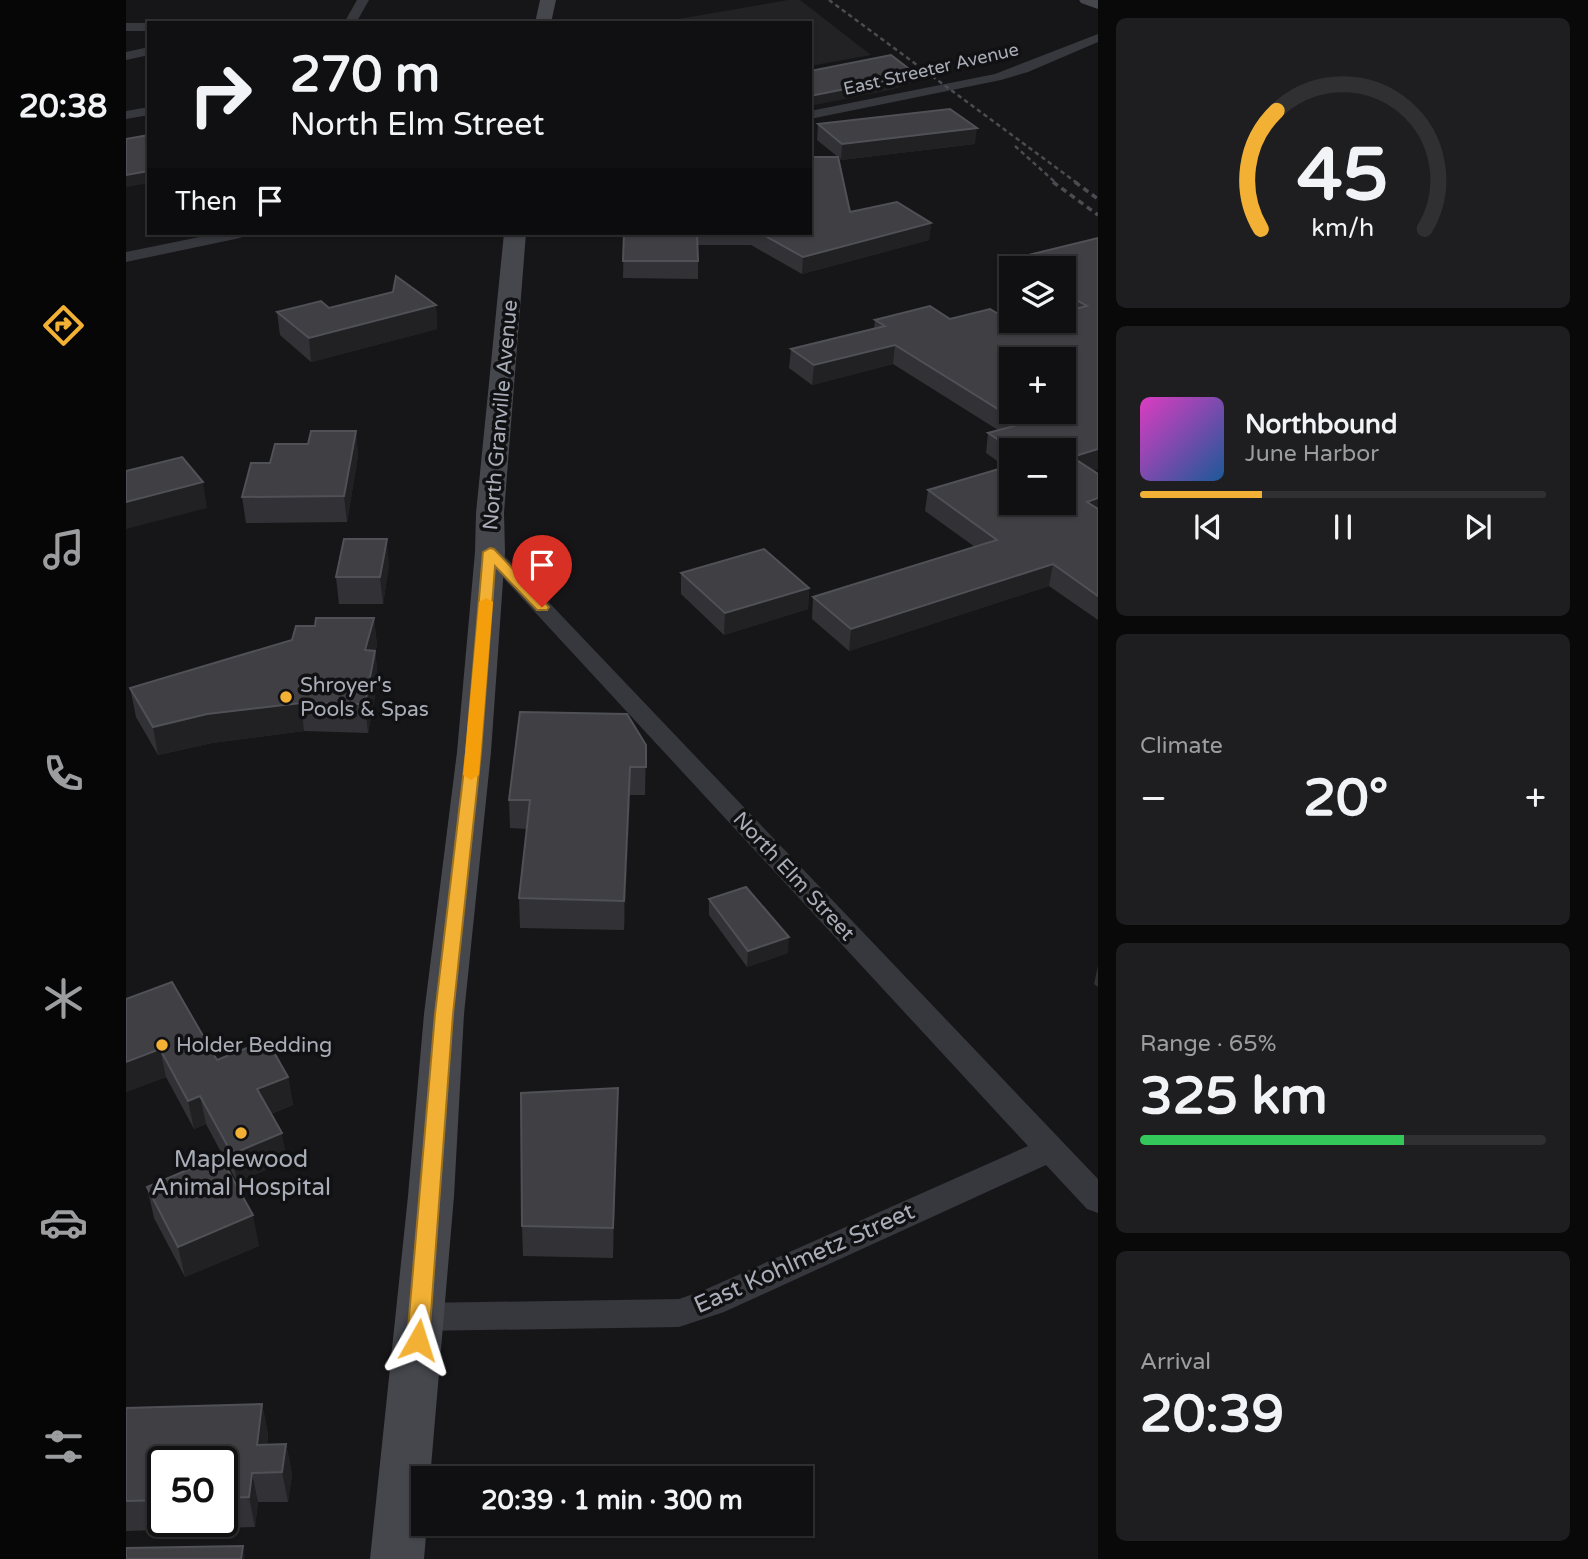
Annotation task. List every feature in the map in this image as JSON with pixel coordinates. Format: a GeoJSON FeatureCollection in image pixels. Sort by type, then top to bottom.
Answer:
{"type":"FeatureCollection","features":[{"type":"Feature","properties":{"kind":"main road"},"geometry":{"type":"LineString","coordinates":[[543,21],[548,0]]}},
{"type":"Feature","properties":{"kind":"main road"},"geometry":{"type":"LineString","coordinates":[[1087,0],[1098,4]]}},
{"type":"Feature","properties":{"kind":"main road","name":"North Granville Avenue"},"geometry":{"type":"LineString","coordinates":[[397,1559],[421,1317],[444,1014],[474,752],[490,552],[490,513],[515,235]]}},
{"type":"Feature","properties":{"kind":"street"},"geometry":{"type":"LineString","coordinates":[[351,21],[363,0]]}},
{"type":"Feature","properties":{"kind":"street"},"geometry":{"type":"LineString","coordinates":[[126,27],[147,27]]}},
{"type":"Feature","properties":{"kind":"street","name":"East Streeter Avenue"},"geometry":{"type":"LineString","coordinates":[[812,115],[997,77],[1024,69],[1098,38]]}},
{"type":"Feature","properties":{"kind":"street"},"geometry":{"type":"LineString","coordinates":[[126,56],[147,51]]}},
{"type":"Feature","properties":{"kind":"street"},"geometry":{"type":"LineString","coordinates":[[126,115],[147,111]]}},
{"type":"Feature","properties":{"kind":"street"},"geometry":{"type":"LineString","coordinates":[[126,257],[230,235]]}},
{"type":"Feature","properties":{"kind":"street","name":"North Elm Street"},"geometry":{"type":"LineString","coordinates":[[490,552],[1098,1200]]}},
{"type":"Feature","properties":{"kind":"street","name":"East Kohlmetz Street"},"geometry":{"type":"LineString","coordinates":[[421,1317],[679,1312],[712,1302],[1051,1149]]}},
{"type":"Feature","properties":{"kind":"shaded area"},"geometry":{"type":"Polygon","coordinates":[[[800,0],[871,55],[812,66],[812,21],[667,21],[800,0]]]}},
{"type":"Feature","properties":{"kind":"building"},"geometry":{"type":"Polygon","coordinates":[[[891,55],[913,72],[895,79],[812,96],[812,71],[891,55]]]}},
{"type":"Feature","properties":{"kind":"building"},"geometry":{"type":"Polygon","coordinates":[[[950,109],[977,128],[842,144],[818,124],[950,109]]]}},
{"type":"Feature","properties":{"kind":"building"},"geometry":{"type":"Polygon","coordinates":[[[147,135],[147,171],[126,175],[126,139],[147,135]]]}},
{"type":"Feature","properties":{"kind":"building"},"geometry":{"type":"Polygon","coordinates":[[[812,157],[838,157],[850,212],[897,202],[931,223],[803,257],[764,235],[812,235],[812,157]]]}},
{"type":"Feature","properties":{"kind":"building"},"geometry":{"type":"Polygon","coordinates":[[[624,235],[697,235],[698,261],[623,261],[624,235]]]}},
{"type":"Feature","properties":{"kind":"building"},"geometry":{"type":"Polygon","coordinates":[[[1098,238],[1098,449],[1076,456],[1076,438],[999,438],[999,440],[988,433],[1022,424],[1076,424],[1076,347],[999,347],[999,410],[895,345],[814,365],[791,349],[885,326],[875,320],[930,306],[950,319],[990,309],[999,314],[999,333],[1076,333],[1076,309],[1087,306],[1076,300],[1076,256],[1030,256],[1098,238]]]}},
{"type":"Feature","properties":{"kind":"building"},"geometry":{"type":"Polygon","coordinates":[[[396,276],[436,305],[309,338],[277,312],[321,301],[329,308],[393,292],[396,276]]]}},
{"type":"Feature","properties":{"kind":"building"},"geometry":{"type":"Polygon","coordinates":[[[311,431],[356,431],[344,496],[242,497],[251,463],[270,463],[275,444],[308,444],[311,431]]]}},
{"type":"Feature","properties":{"kind":"building"},"geometry":{"type":"Polygon","coordinates":[[[182,457],[203,482],[126,502],[126,471],[182,457]]]}},
{"type":"Feature","properties":{"kind":"building"},"geometry":{"type":"Polygon","coordinates":[[[1076,460],[1098,474],[1098,498],[1087,502],[1098,509],[1098,596],[1053,564],[851,629],[813,597],[997,540],[928,490],[999,469],[999,515],[1076,515],[1076,460]]]}},
{"type":"Feature","properties":{"kind":"building"},"geometry":{"type":"Polygon","coordinates":[[[344,539],[387,539],[380,577],[336,577],[344,539]]]}},
{"type":"Feature","properties":{"kind":"building"},"geometry":{"type":"Polygon","coordinates":[[[764,549],[809,588],[725,613],[681,573],[764,549]]]}},
{"type":"Feature","properties":{"kind":"building"},"geometry":{"type":"Polygon","coordinates":[[[316,618],[374,618],[365,650],[375,651],[365,704],[301,703],[207,714],[153,727],[130,688],[292,640],[296,626],[315,626],[316,618]]]}},
{"type":"Feature","properties":{"kind":"building"},"geometry":{"type":"Polygon","coordinates":[[[520,712],[627,714],[646,745],[646,767],[630,767],[624,901],[519,898],[530,800],[509,800],[520,712]]]}},
{"type":"Feature","properties":{"kind":"building"},"geometry":{"type":"Polygon","coordinates":[[[746,887],[789,937],[748,951],[709,899],[746,887]]]}},
{"type":"Feature","properties":{"kind":"building"},"geometry":{"type":"Polygon","coordinates":[[[172,982],[217,1060],[267,1040],[288,1077],[257,1089],[282,1133],[232,1154],[200,1096],[188,1101],[160,1049],[126,1062],[126,999],[172,982]]]}},
{"type":"Feature","properties":{"kind":"building"},"geometry":{"type":"Polygon","coordinates":[[[618,1088],[613,1228],[522,1226],[521,1093],[618,1088]]]}},
{"type":"Feature","properties":{"kind":"building"},"geometry":{"type":"Polygon","coordinates":[[[220,1156],[253,1215],[178,1247],[147,1187],[220,1156]]]}},
{"type":"Feature","properties":{"kind":"building"},"geometry":{"type":"Polygon","coordinates":[[[262,1404],[257,1445],[286,1444],[282,1472],[252,1473],[249,1497],[238,1497],[238,1446],[147,1446],[147,1500],[126,1501],[126,1408],[262,1404]]]}},
{"type":"Feature","properties":{"kind":"building"},"geometry":{"type":"Polygon","coordinates":[[[243,1546],[241,1559],[126,1559],[126,1548],[243,1546]]]}},
{"type":"Feature","properties":{"kind":"railway"},"geometry":{"type":"LineString","coordinates":[[829,0],[1077,183]]}},
{"type":"Feature","properties":{"kind":"railway"},"geometry":{"type":"LineString","coordinates":[[1015,146],[1056,183]]}},
{"type":"Feature","properties":{"kind":"railway"},"geometry":{"type":"LineString","coordinates":[[1053,182],[1098,215]]}},
{"type":"Feature","properties":{"kind":"railway"},"geometry":{"type":"LineString","coordinates":[[1075,182],[1098,199]]}},
{"type":"Feature","properties":{"kind":"slow traffic"},"geometry":{"type":"LineString","coordinates":[[471,775],[486,602]]}},
{"type":"Feature","properties":{"kind":"place","name":"Shroyer's Pools & Spas"},"geometry":{"type":"Point","coordinates":[286,697]}},
{"type":"Feature","properties":{"kind":"place","name":"Holder Bedding"},"geometry":{"type":"Point","coordinates":[162,1045]}},
{"type":"Feature","properties":{"kind":"place","name":"Maplewood Animal Hospital"},"geometry":{"type":"Point","coordinates":[241,1133]}},
{"type":"Feature","properties":{"kind":"route"},"geometry":{"type":"LineString","coordinates":[[418,1340],[444,1014],[474,752],[490,552],[542,607]]}}]}
